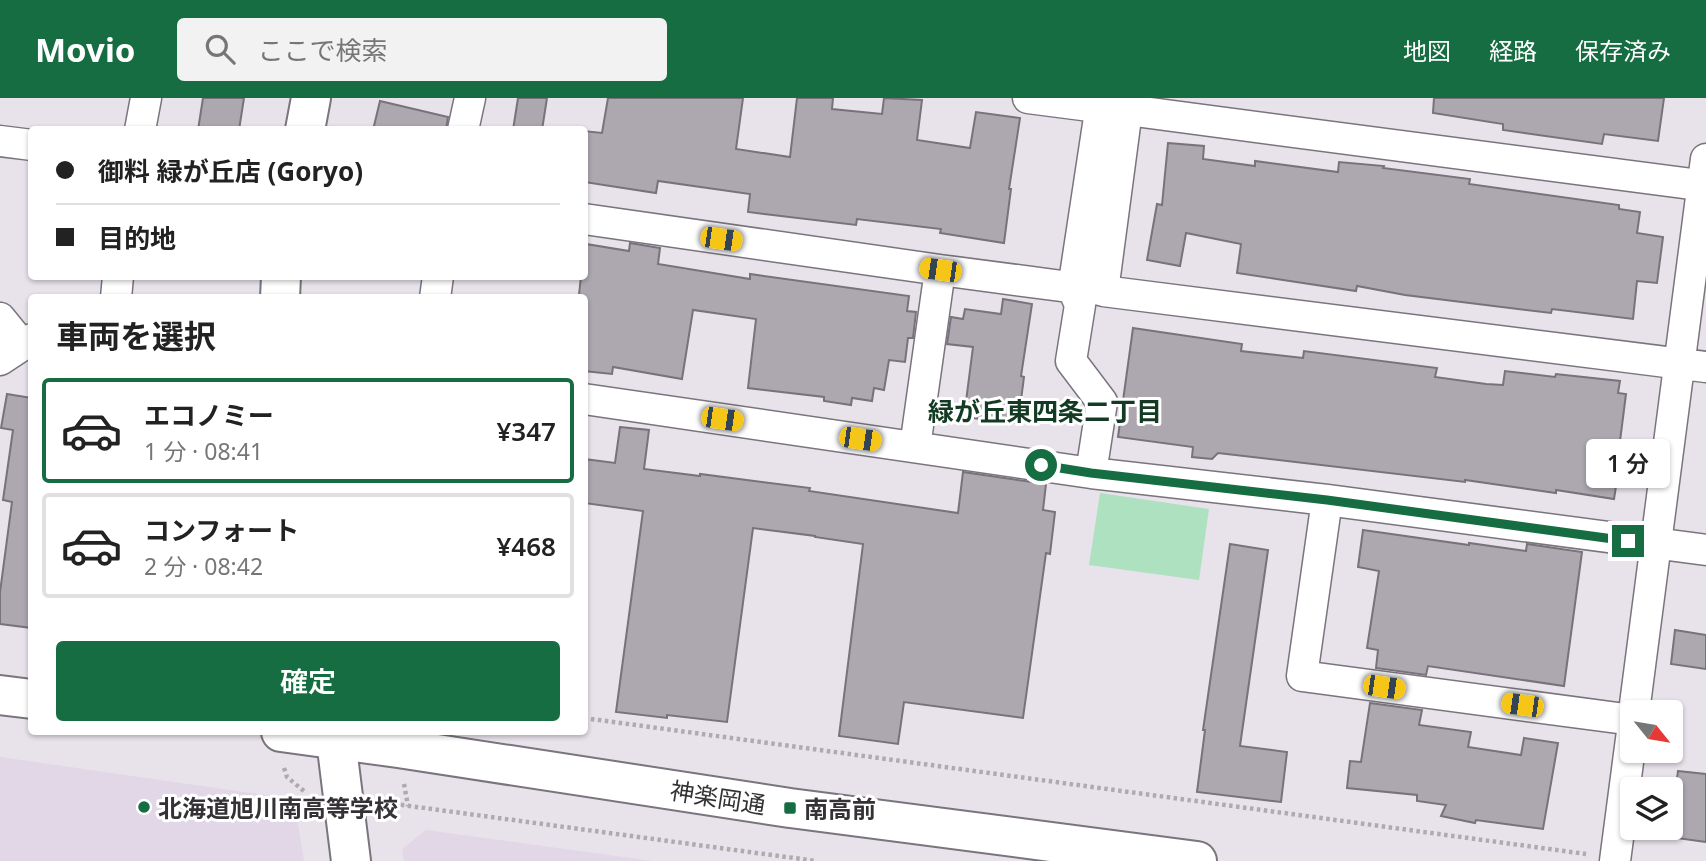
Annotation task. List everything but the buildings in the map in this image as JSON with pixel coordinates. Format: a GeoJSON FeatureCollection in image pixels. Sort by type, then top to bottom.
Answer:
{"type":"FeatureCollection","features":[{"type":"Feature","properties":{"kind":"street"},"geometry":{"type":"LineString","coordinates":[[141,126],[146,98]]}},
{"type":"Feature","properties":{"kind":"street"},"geometry":{"type":"LineString","coordinates":[[306,126],[311,98]]}},
{"type":"Feature","properties":{"kind":"street"},"geometry":{"type":"LineString","coordinates":[[464,126],[470,98]]}},
{"type":"Feature","properties":{"kind":"street"},"geometry":{"type":"LineString","coordinates":[[1028,98],[1705,177],[1693,365],[1656,544],[1636,700]]}},
{"type":"Feature","properties":{"kind":"street"},"geometry":{"type":"LineString","coordinates":[[1091,473],[1102,402],[1071,361],[1080,305],[1073,289],[1110,106]]}},
{"type":"Feature","properties":{"kind":"street"},"geometry":{"type":"LineString","coordinates":[[1103,291],[1110,106]]}},
{"type":"Feature","properties":{"kind":"street"},"geometry":{"type":"LineString","coordinates":[[0,141],[28,144]]}},
{"type":"Feature","properties":{"kind":"street"},"geometry":{"type":"LineString","coordinates":[[588,220],[1073,289],[1693,365]]}},
{"type":"Feature","properties":{"kind":"street"},"geometry":{"type":"LineString","coordinates":[[915,447],[940,270]]}},
{"type":"Feature","properties":{"kind":"street"},"geometry":{"type":"LineString","coordinates":[[0,318],[18,348]]}},
{"type":"Feature","properties":{"kind":"street"},"geometry":{"type":"LineString","coordinates":[[588,400],[1091,473],[1327,500],[1706,550]]}},
{"type":"Feature","properties":{"kind":"street"},"geometry":{"type":"LineString","coordinates":[[1327,500],[1301,676],[1620,720]]}},
{"type":"Feature","properties":{"kind":"street"},"geometry":{"type":"LineString","coordinates":[[0,695],[28,698]]}},
{"type":"Feature","properties":{"kind":"street"},"geometry":{"type":"LineString","coordinates":[[335,736],[351,861]]}},
{"type":"Feature","properties":{"kind":"street","name":"神楽岡通"},"geometry":{"type":"LineString","coordinates":[[335,736],[790,808],[1197,861]]}},
{"type":"Feature","properties":{"kind":"street"},"geometry":{"type":"LineString","coordinates":[[1615,860],[1628,763]]}},
{"type":"Feature","properties":{"kind":"path"},"geometry":{"type":"LineString","coordinates":[[588,719],[1615,860]]}},
{"type":"Feature","properties":{"kind":"path"},"geometry":{"type":"LineString","coordinates":[[287,777],[305,793],[816,861]]}},
{"type":"Feature","properties":{"kind":"shaded area","name":"北海道旭川南高等学校"},"geometry":{"type":"Polygon","coordinates":[[[0,757],[278,797],[297,818],[304,861],[0,861],[0,757]]]}},
{"type":"Feature","properties":{"kind":"shaded area"},"geometry":{"type":"Polygon","coordinates":[[[426,830],[653,861],[404,861],[402,849],[426,830]]]}},
{"type":"Feature","properties":{"kind":"green space"},"geometry":{"type":"Polygon","coordinates":[[[1100,493],[1209,509],[1199,580],[1089,565],[1100,493]]]}},
{"type":"Feature","properties":{"kind":"place","name":"北海道旭川南高等学校"},"geometry":{"type":"Point","coordinates":[144,807]}},
{"type":"Feature","properties":{"kind":"place","name":"南高前"},"geometry":{"type":"Point","coordinates":[790,808]}},
{"type":"Feature","properties":{"kind":"district","name":"緑が丘東四条二丁目"},"geometry":{"type":"Point","coordinates":[1045,411]}},
{"type":"Feature","properties":{"kind":"route"},"geometry":{"type":"LineString","coordinates":[[1041,465],[1628,541]]}}]}
